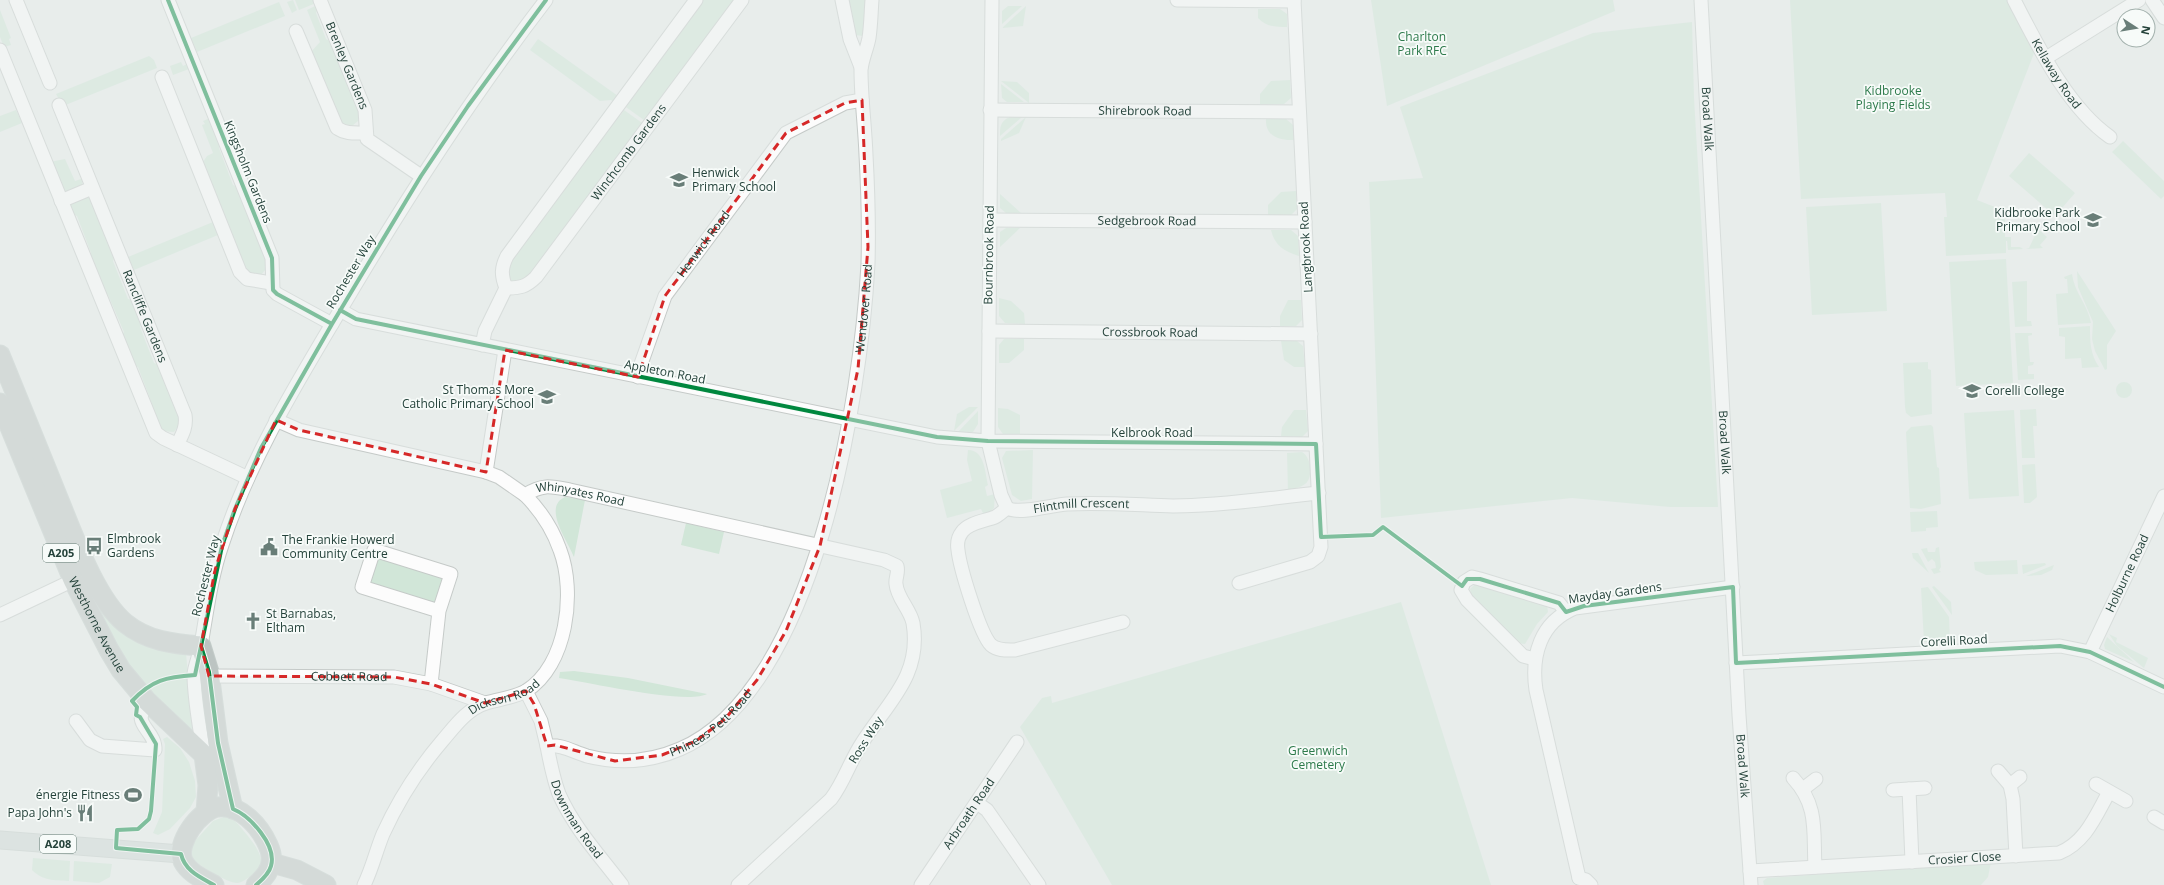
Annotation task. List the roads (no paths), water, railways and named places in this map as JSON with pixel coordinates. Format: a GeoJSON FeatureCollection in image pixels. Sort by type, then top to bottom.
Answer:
{"type":"FeatureCollection","features":[{"type":"Feature","properties":{"kind":"highway","name":"Westhorne Avenue"},"geometry":{"type":"LineString","coordinates":[[0,355],[71,529],[90,572],[112,610],[124,622],[138,632],[157,640],[201,646]]}},
{"type":"Feature","properties":{"kind":"highway","name":"Westhorne Avenue"},"geometry":{"type":"LineString","coordinates":[[0,403],[73,580],[96,626],[121,670],[149,704],[204,754]]}},
{"type":"Feature","properties":{"kind":"highway","name":"Rochester Way"},"geometry":{"type":"LineString","coordinates":[[201,646],[209,676],[218,743],[233,809]]}},
{"type":"Feature","properties":{"kind":"highway","name":"Rochester Way"},"geometry":{"type":"LineString","coordinates":[[204,754],[208,785],[206,812]]}},
{"type":"Feature","properties":{"kind":"highway"},"geometry":{"type":"LineString","coordinates":[[214,885],[192,872],[183,860],[181,854],[183,840],[187,833],[206,812],[216,807],[233,809],[242,812],[258,829],[269,847],[272,863],[264,878],[256,885]]}},
{"type":"Feature","properties":{"kind":"highway"},"geometry":{"type":"LineString","coordinates":[[272,863],[297,870],[326,885]]}},
{"type":"Feature","properties":{"kind":"main road","name":"A208"},"geometry":{"type":"LineString","coordinates":[[0,840],[181,854]]}},
{"type":"Feature","properties":{"kind":"street"},"geometry":{"type":"LineString","coordinates":[[16,0],[50,83]]}},
{"type":"Feature","properties":{"kind":"street","name":"Kingsholm Gardens"},"geometry":{"type":"LineString","coordinates":[[168,0],[272,258],[271,283]]}},
{"type":"Feature","properties":{"kind":"street","name":"Brenley Gardens"},"geometry":{"type":"LineString","coordinates":[[320,0],[364,110],[365,133]]}},
{"type":"Feature","properties":{"kind":"street","name":"Rochester Way"},"geometry":{"type":"LineString","coordinates":[[204,754],[194,673],[201,646],[215,570],[234,509],[248,478],[276,420],[421,176],[468,106],[546,0]]}},
{"type":"Feature","properties":{"kind":"street"},"geometry":{"type":"LineString","coordinates":[[482,345],[485,331],[506,288],[501,277],[502,266],[507,256],[696,0]]}},
{"type":"Feature","properties":{"kind":"street","name":"Winchcomb Gardens"},"geometry":{"type":"LineString","coordinates":[[506,288],[528,286],[536,278],[742,0]]}},
{"type":"Feature","properties":{"kind":"street","name":"Wendover Road"},"geometry":{"type":"LineString","coordinates":[[842,0],[850,39],[861,67]]}},
{"type":"Feature","properties":{"kind":"street","name":"Wendover Road"},"geometry":{"type":"LineString","coordinates":[[820,546],[849,420],[863,323],[868,263],[868,210],[861,67],[869,39],[872,0]]}},
{"type":"Feature","properties":{"kind":"street","name":"Bournbrook Road"},"geometry":{"type":"LineString","coordinates":[[992,0],[988,442],[1001,495],[1007,508]]}},
{"type":"Feature","properties":{"kind":"street"},"geometry":{"type":"LineString","coordinates":[[1178,0],[1294,1]]}},
{"type":"Feature","properties":{"kind":"street","name":"Broad Walk"},"geometry":{"type":"LineString","coordinates":[[1701,0],[1736,663],[1751,885]]}},
{"type":"Feature","properties":{"kind":"street","name":"Kellaway Road"},"geometry":{"type":"LineString","coordinates":[[2014,0],[2046,58],[2078,106],[2095,127],[2110,138]]}},
{"type":"Feature","properties":{"kind":"street"},"geometry":{"type":"LineString","coordinates":[[2046,58],[2139,0]]}},
{"type":"Feature","properties":{"kind":"street"},"geometry":{"type":"LineString","coordinates":[[2152,0],[2164,18]]}},
{"type":"Feature","properties":{"kind":"street","name":"Langbrook Road"},"geometry":{"type":"LineString","coordinates":[[1294,1],[1318,493]]}},
{"type":"Feature","properties":{"kind":"street"},"geometry":{"type":"LineString","coordinates":[[296,32],[337,128],[347,133],[365,133],[370,143],[421,176]]}},
{"type":"Feature","properties":{"kind":"street"},"geometry":{"type":"LineString","coordinates":[[0,50],[156,433],[177,445],[248,478]]}},
{"type":"Feature","properties":{"kind":"street"},"geometry":{"type":"LineString","coordinates":[[162,76],[240,272],[247,279],[271,283],[273,290],[277,294],[332,324]]}},
{"type":"Feature","properties":{"kind":"street","name":"Henwick Road"},"geometry":{"type":"LineString","coordinates":[[638,377],[641,364],[665,296],[786,133],[845,103],[862,100]]}},
{"type":"Feature","properties":{"kind":"street","name":"Rancliffe Gardens"},"geometry":{"type":"LineString","coordinates":[[60,105],[92,188],[185,415],[185,430],[177,445]]}},
{"type":"Feature","properties":{"kind":"street","name":"Shirebrook Road"},"geometry":{"type":"LineString","coordinates":[[990,110],[1299,112]]}},
{"type":"Feature","properties":{"kind":"street"},"geometry":{"type":"LineString","coordinates":[[61,201],[92,188]]}},
{"type":"Feature","properties":{"kind":"street","name":"Sedgebrook Road"},"geometry":{"type":"LineString","coordinates":[[990,220],[1305,222]]}},
{"type":"Feature","properties":{"kind":"street","name":"Appleton Road"},"geometry":{"type":"LineString","coordinates":[[340,310],[356,319],[504,350],[937,437],[988,442]]}},
{"type":"Feature","properties":{"kind":"street","name":"Crossbrook Road"},"geometry":{"type":"LineString","coordinates":[[989,331],[1311,334]]}},
{"type":"Feature","properties":{"kind":"street"},"geometry":{"type":"LineString","coordinates":[[486,472],[504,350]]}},
{"type":"Feature","properties":{"kind":"street","name":"Whinyates Road"},"geometry":{"type":"LineString","coordinates":[[276,420],[299,430],[486,472],[499,477],[525,495],[536,488],[549,486],[893,563]]}},
{"type":"Feature","properties":{"kind":"street","name":"Kelbrook Road"},"geometry":{"type":"LineString","coordinates":[[988,442],[1316,444]]}},
{"type":"Feature","properties":{"kind":"street"},"geometry":{"type":"LineString","coordinates":[[1239,583],[1310,562],[1318,556],[1321,546],[1318,493]]}},
{"type":"Feature","properties":{"kind":"street","name":"Flintmill Crescent"},"geometry":{"type":"LineString","coordinates":[[1007,508],[1012,511],[1019,511],[1042,506],[1097,503],[1174,506],[1318,493]]}},
{"type":"Feature","properties":{"kind":"street","name":"Dickson Road"},"geometry":{"type":"LineString","coordinates":[[364,885],[386,829],[421,769],[464,716],[485,703],[506,699],[526,691],[540,679],[550,666],[560,645],[565,627],[567,575],[560,550],[539,511],[525,495]]}},
{"type":"Feature","properties":{"kind":"street","name":"Holburne Road"},"geometry":{"type":"LineString","coordinates":[[2090,652],[2164,496]]}},
{"type":"Feature","properties":{"kind":"street"},"geometry":{"type":"LineString","coordinates":[[1007,508],[996,516],[969,526],[962,532],[958,540],[958,550],[971,597],[986,639],[993,647],[1004,650],[1015,650],[1123,622]]}},
{"type":"Feature","properties":{"kind":"street","name":"Phineas Pett Road"},"geometry":{"type":"LineString","coordinates":[[547,746],[555,745],[566,747],[601,759],[631,761],[679,750],[712,730],[725,719],[742,699],[771,657],[796,610],[820,546]]}},
{"type":"Feature","properties":{"kind":"street"},"geometry":{"type":"LineString","coordinates":[[431,684],[439,611],[451,574],[374,550],[362,587],[439,611]]}},
{"type":"Feature","properties":{"kind":"street","name":"Ross Way"},"geometry":{"type":"LineString","coordinates":[[738,885],[831,799],[840,788],[861,744],[897,696],[906,679],[912,658],[912,622],[896,584],[898,572],[893,563]]}},
{"type":"Feature","properties":{"kind":"street"},"geometry":{"type":"LineString","coordinates":[[0,615],[90,572]]}},
{"type":"Feature","properties":{"kind":"street","name":"Mayday Gardens"},"geometry":{"type":"LineString","coordinates":[[1535,659],[1523,656],[1467,600],[1461,590],[1464,582],[1472,577],[1480,578],[1559,603],[1566,612]]}},
{"type":"Feature","properties":{"kind":"street","name":"Mayday Gardens"},"geometry":{"type":"LineString","coordinates":[[1591,885],[1586,880],[1576,881],[1536,690],[1534,676],[1535,659],[1541,638],[1548,627],[1566,612],[1584,606],[1733,587]]}},
{"type":"Feature","properties":{"kind":"street","name":"Corelli Road"},"geometry":{"type":"LineString","coordinates":[[1736,663],[2060,646],[2090,652],[2164,687]]}},
{"type":"Feature","properties":{"kind":"street","name":"Cobbett Road"},"geometry":{"type":"LineString","coordinates":[[209,676],[394,677],[431,684],[485,703]]}},
{"type":"Feature","properties":{"kind":"street"},"geometry":{"type":"LineString","coordinates":[[526,691],[541,722],[547,746]]}},
{"type":"Feature","properties":{"kind":"street"},"geometry":{"type":"LineString","coordinates":[[76,721],[90,740],[102,746],[155,750],[154,739],[141,722],[140,717],[142,712],[149,704]]}},
{"type":"Feature","properties":{"kind":"street","name":"Arbroath Road"},"geometry":{"type":"LineString","coordinates":[[921,885],[1017,742]]}},
{"type":"Feature","properties":{"kind":"street","name":"Downman Road"},"geometry":{"type":"LineString","coordinates":[[547,746],[552,772],[566,809],[579,829],[622,885]]}},
{"type":"Feature","properties":{"kind":"street","name":"Crosier Close"},"geometry":{"type":"LineString","coordinates":[[1998,771],[2015,781],[2013,799],[2016,856]]}},
{"type":"Feature","properties":{"kind":"street"},"geometry":{"type":"LineString","coordinates":[[1793,778],[1803,789],[1812,809],[1815,867]]}},
{"type":"Feature","properties":{"kind":"street"},"geometry":{"type":"LineString","coordinates":[[1803,789],[1816,779]]}},
{"type":"Feature","properties":{"kind":"street"},"geometry":{"type":"LineString","coordinates":[[2096,784],[2126,802]]}},
{"type":"Feature","properties":{"kind":"street"},"geometry":{"type":"LineString","coordinates":[[1893,790],[1925,788]]}},
{"type":"Feature","properties":{"kind":"street","name":"Crosier Close"},"geometry":{"type":"LineString","coordinates":[[1909,789],[1912,862]]}},
{"type":"Feature","properties":{"kind":"street","name":"Crosier Close"},"geometry":{"type":"LineString","coordinates":[[1750,871],[2048,854],[2069,849],[2086,833],[2109,792]]}},
{"type":"Feature","properties":{"kind":"street"},"geometry":{"type":"LineString","coordinates":[[977,803],[987,810],[1039,885]]}},
{"type":"Feature","properties":{"kind":"place","name":"Henwick Primary School"},"geometry":{"type":"Point","coordinates":[679,180]}},
{"type":"Feature","properties":{"kind":"place","name":"Kidbrooke Park Primary School"},"geometry":{"type":"Point","coordinates":[2093,220]}},
{"type":"Feature","properties":{"kind":"place","name":"Corelli College"},"geometry":{"type":"Point","coordinates":[1972,391]}},
{"type":"Feature","properties":{"kind":"place","name":"St Thomas More Catholic Primary School"},"geometry":{"type":"Point","coordinates":[547,397]}},
{"type":"Feature","properties":{"kind":"place","name":"Elmbrook Gardens"},"geometry":{"type":"Point","coordinates":[94,546]}},
{"type":"Feature","properties":{"kind":"place","name":"The Frankie Howerd Community Centre"},"geometry":{"type":"Point","coordinates":[269,547]}},
{"type":"Feature","properties":{"kind":"place","name":"St Barnabas, Eltham"},"geometry":{"type":"Point","coordinates":[253,621]}},
{"type":"Feature","properties":{"kind":"place","name":"énergie Fitness"},"geometry":{"type":"Point","coordinates":[133,795]}},
{"type":"Feature","properties":{"kind":"place","name":"Papa John's"},"geometry":{"type":"Point","coordinates":[85,813]}},
{"type":"Feature","properties":{"kind":"park label","name":"Charlton Park RFC"},"geometry":{"type":"Point","coordinates":[1422,44]}},
{"type":"Feature","properties":{"kind":"park label","name":"Kidbrooke Playing Fields"},"geometry":{"type":"Point","coordinates":[1893,98]}},
{"type":"Feature","properties":{"kind":"park label","name":"Greenwich Cemetery"},"geometry":{"type":"Point","coordinates":[1318,758]}}]}
